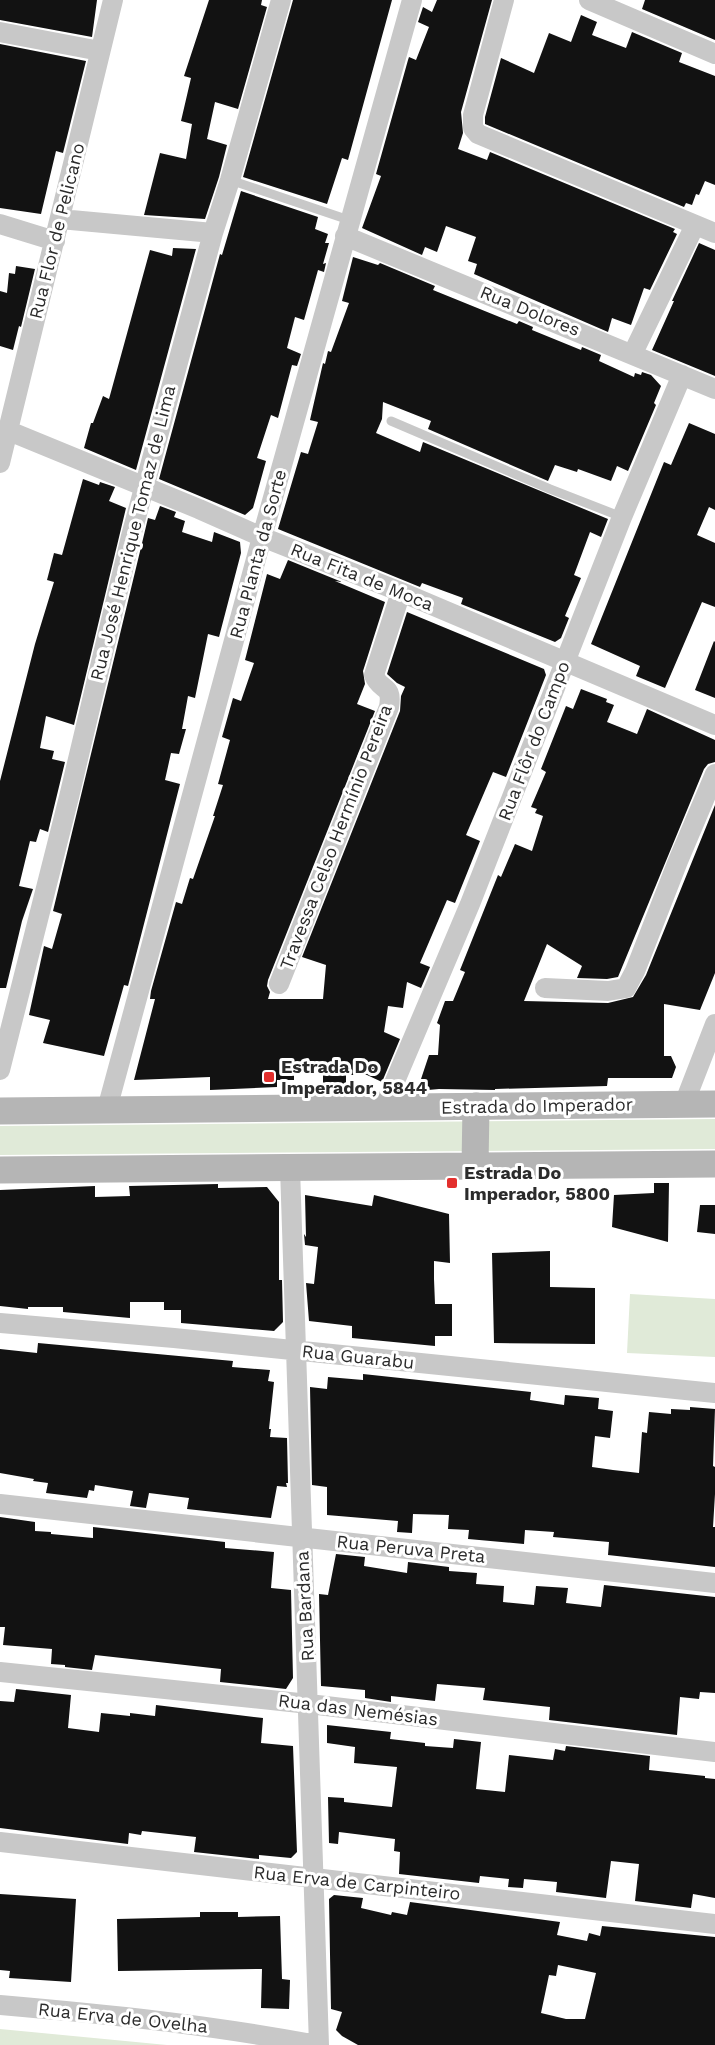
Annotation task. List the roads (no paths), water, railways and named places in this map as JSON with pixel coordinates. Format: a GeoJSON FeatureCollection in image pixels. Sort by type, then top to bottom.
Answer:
{"type":"FeatureCollection","features":[{"type":"Feature","properties":{"kind":"main road","name":"Estrada do Imperador"},"geometry":{"type":"LineString","coordinates":[[0,1111],[715,1104]]}},
{"type":"Feature","properties":{"kind":"main road"},"geometry":{"type":"LineString","coordinates":[[475,1166],[476,1106]]}},
{"type":"Feature","properties":{"kind":"main road"},"geometry":{"type":"LineString","coordinates":[[0,1170],[715,1164]]}},
{"type":"Feature","properties":{"kind":"street","name":"Rua Flor de Pelicano"},"geometry":{"type":"LineString","coordinates":[[0,463],[113,0]]}},
{"type":"Feature","properties":{"kind":"street","name":"Rua José Henrique Tomaz de Lima"},"geometry":{"type":"LineString","coordinates":[[0,1070],[144,486],[213,232],[231,180],[281,0]]}},
{"type":"Feature","properties":{"kind":"street","name":"Rua Planta da Sorte"},"geometry":{"type":"LineString","coordinates":[[107,1110],[262,537],[412,0]]}},
{"type":"Feature","properties":{"kind":"street"},"geometry":{"type":"LineString","coordinates":[[504,0],[473,115],[473,129],[494,142],[715,233]]}},
{"type":"Feature","properties":{"kind":"street"},"geometry":{"type":"LineString","coordinates":[[589,0],[715,54]]}},
{"type":"Feature","properties":{"kind":"street"},"geometry":{"type":"LineString","coordinates":[[0,32],[100,51]]}},
{"type":"Feature","properties":{"kind":"street"},"geometry":{"type":"LineString","coordinates":[[60,219],[213,232]]}},
{"type":"Feature","properties":{"kind":"street"},"geometry":{"type":"LineString","coordinates":[[0,224],[55,241]]}},
{"type":"Feature","properties":{"kind":"street"},"geometry":{"type":"LineString","coordinates":[[633,353],[695,225]]}},
{"type":"Feature","properties":{"kind":"street","name":"Rua Dolores"},"geometry":{"type":"LineString","coordinates":[[347,228],[715,389]]}},
{"type":"Feature","properties":{"kind":"street","name":"Rua Flôr do Campo"},"geometry":{"type":"LineString","coordinates":[[384,1107],[470,904],[622,517],[682,375]]}},
{"type":"Feature","properties":{"kind":"street","name":"Rua Fita de Moca"},"geometry":{"type":"LineString","coordinates":[[9,431],[565,660],[715,725]]}},
{"type":"Feature","properties":{"kind":"street","name":"Travessa Celso Hermínio Pereira"},"geometry":{"type":"LineString","coordinates":[[279,984],[389,707],[390,694],[376,681],[374,675],[401,592]]}},
{"type":"Feature","properties":{"kind":"street"},"geometry":{"type":"LineString","coordinates":[[545,988],[608,992],[626,988],[715,774]]}},
{"type":"Feature","properties":{"kind":"street"},"geometry":{"type":"LineString","coordinates":[[684,1104],[715,1024]]}},
{"type":"Feature","properties":{"kind":"street","name":"Rua Bardana"},"geometry":{"type":"LineString","coordinates":[[290,1168],[309,1704],[318,2045]]}},
{"type":"Feature","properties":{"kind":"street","name":"Rua Guarabu"},"geometry":{"type":"LineString","coordinates":[[0,1323],[715,1393]]}},
{"type":"Feature","properties":{"kind":"street","name":"Rua Peruva Preta"},"geometry":{"type":"LineString","coordinates":[[0,1504],[715,1583]]}},
{"type":"Feature","properties":{"kind":"street","name":"Rua das Nemésias"},"geometry":{"type":"LineString","coordinates":[[0,1672],[309,1704],[715,1752]]}},
{"type":"Feature","properties":{"kind":"street","name":"Rua Erva de Carpinteiro"},"geometry":{"type":"LineString","coordinates":[[0,1842],[715,1924]]}},
{"type":"Feature","properties":{"kind":"street","name":"Rua Erva de Ovelha"},"geometry":{"type":"LineString","coordinates":[[0,2005],[163,2021],[318,2045]]}},
{"type":"Feature","properties":{"kind":"lane"},"geometry":{"type":"LineString","coordinates":[[231,180],[347,228]]}},
{"type":"Feature","properties":{"kind":"lane"},"geometry":{"type":"LineString","coordinates":[[391,421],[622,517]]}},
{"type":"Feature","properties":{"kind":"place","name":"Estrada Do Imperador, 5844"},"geometry":{"type":"Point","coordinates":[269,1077]}},
{"type":"Feature","properties":{"kind":"place","name":"Estrada Do Imperador, 5800"},"geometry":{"type":"Point","coordinates":[452,1183]}}]}
